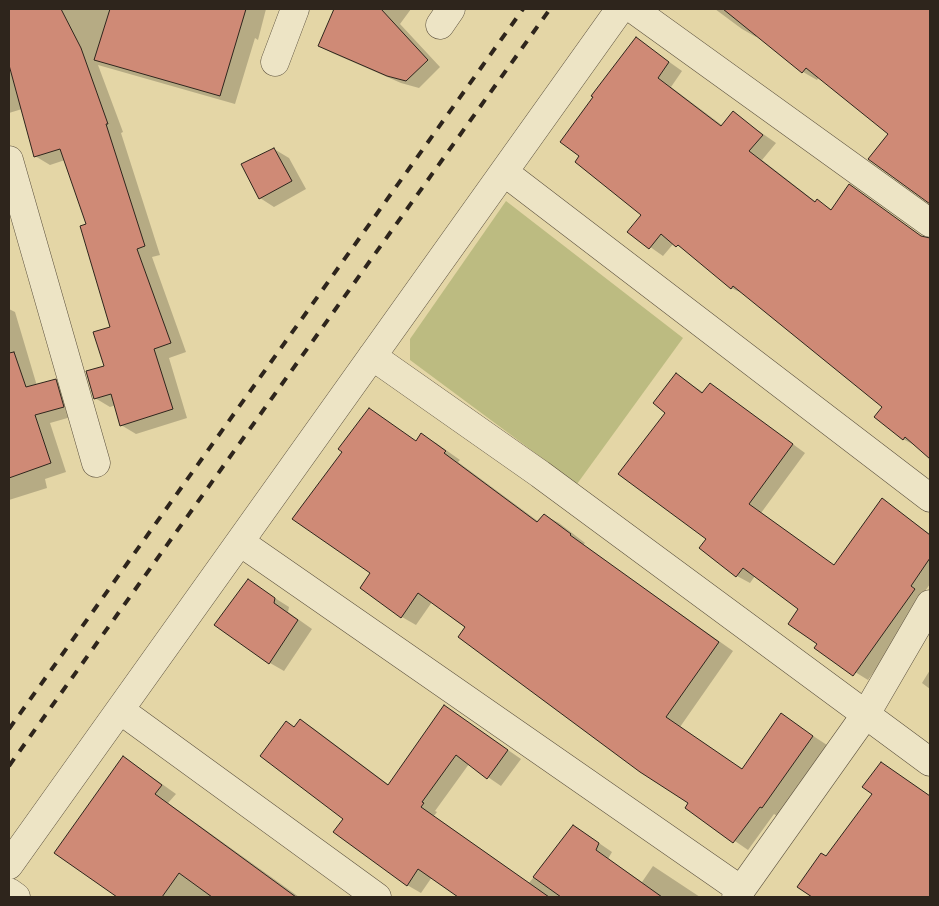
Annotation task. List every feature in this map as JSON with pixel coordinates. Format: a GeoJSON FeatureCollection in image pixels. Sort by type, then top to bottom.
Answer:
{"type":"FeatureCollection","features":[{"type":"Feature","properties":{"kind":"street"},"geometry":{"type":"LineString","coordinates":[[276,62],[295,9]]}},
{"type":"Feature","properties":{"kind":"street"},"geometry":{"type":"LineString","coordinates":[[9,865],[620,9]]}},
{"type":"Feature","properties":{"kind":"street"},"geometry":{"type":"LineString","coordinates":[[633,9],[930,223]]}},
{"type":"Feature","properties":{"kind":"street"},"geometry":{"type":"LineString","coordinates":[[9,160],[96,463]]}},
{"type":"Feature","properties":{"kind":"street"},"geometry":{"type":"LineString","coordinates":[[504,172],[930,498]]}},
{"type":"Feature","properties":{"kind":"street"},"geometry":{"type":"LineString","coordinates":[[372,356],[540,474],[930,762]]}},
{"type":"Feature","properties":{"kind":"street"},"geometry":{"type":"LineString","coordinates":[[240,542],[739,894],[866,714],[930,604]]}},
{"type":"Feature","properties":{"kind":"street"},"geometry":{"type":"LineString","coordinates":[[120,710],[377,897]]}},
{"type":"Feature","properties":{"kind":"street"},"geometry":{"type":"LineString","coordinates":[[9,892],[16,897]]}},
{"type":"Feature","properties":{"kind":"shaded area"},"geometry":{"type":"Polygon","coordinates":[[[506,201],[683,338],[577,484],[410,360],[410,339],[506,201]]]}},
{"type":"Feature","properties":{"kind":"building"},"geometry":{"type":"Polygon","coordinates":[[[9,9],[61,9],[81,48],[108,124],[106,124],[145,246],[137,249],[171,343],[154,349],[173,409],[120,426],[111,394],[94,399],[86,371],[104,366],[93,332],[110,327],[80,226],[86,224],[60,149],[34,157],[9,65],[9,9]]]}},
{"type":"Feature","properties":{"kind":"building"},"geometry":{"type":"Polygon","coordinates":[[[110,9],[246,9],[220,96],[94,60],[110,9]]]}},
{"type":"Feature","properties":{"kind":"building"},"geometry":{"type":"Polygon","coordinates":[[[334,9],[381,9],[428,60],[406,81],[387,76],[318,46],[334,9]]]}},
{"type":"Feature","properties":{"kind":"building"},"geometry":{"type":"Polygon","coordinates":[[[723,9],[930,9],[930,204],[868,159],[888,134],[806,68],[802,73],[723,9]]]}},
{"type":"Feature","properties":{"kind":"building"},"geometry":{"type":"Polygon","coordinates":[[[636,37],[669,62],[658,78],[721,126],[733,111],[763,135],[749,151],[815,202],[817,199],[831,210],[849,184],[921,236],[930,238],[930,459],[905,437],[903,440],[874,417],[882,407],[733,286],[731,289],[678,245],[676,247],[661,234],[649,249],[627,232],[641,215],[575,162],[579,156],[560,142],[593,97],[591,96],[636,37]]]}},
{"type":"Feature","properties":{"kind":"building"},"geometry":{"type":"Polygon","coordinates":[[[274,148],[292,181],[259,199],[241,164],[274,148]]]}},
{"type":"Feature","properties":{"kind":"building"},"geometry":{"type":"Polygon","coordinates":[[[14,352],[26,387],[56,379],[64,407],[35,415],[51,463],[9,478],[9,353],[14,352]]]}},
{"type":"Feature","properties":{"kind":"building"},"geometry":{"type":"Polygon","coordinates":[[[676,373],[702,393],[710,383],[793,444],[749,504],[834,565],[882,498],[930,535],[930,558],[911,586],[915,589],[853,676],[814,648],[817,644],[788,624],[798,609],[743,568],[736,577],[699,548],[706,539],[618,474],[665,413],[653,403],[676,373]]]}},
{"type":"Feature","properties":{"kind":"building"},"geometry":{"type":"Polygon","coordinates":[[[369,408],[416,441],[421,433],[446,451],[444,453],[537,522],[544,514],[570,535],[719,642],[666,717],[742,769],[781,713],[813,736],[762,808],[760,807],[733,843],[685,808],[688,803],[640,772],[458,637],[465,627],[418,593],[401,618],[360,588],[370,573],[292,519],[342,452],[338,449],[369,408]]]}},
{"type":"Feature","properties":{"kind":"building"},"geometry":{"type":"Polygon","coordinates":[[[248,579],[275,598],[274,603],[298,620],[269,664],[214,625],[248,579]]]}},
{"type":"Feature","properties":{"kind":"building"},"geometry":{"type":"Polygon","coordinates":[[[444,705],[508,750],[487,779],[456,755],[422,802],[424,803],[421,807],[549,897],[458,897],[418,869],[407,886],[333,832],[343,819],[260,756],[286,721],[294,727],[300,719],[388,785],[444,705]]]}},
{"type":"Feature","properties":{"kind":"building"},"geometry":{"type":"Polygon","coordinates":[[[123,756],[162,785],[155,794],[296,897],[212,897],[179,873],[162,897],[117,897],[54,853],[123,756]]]}},
{"type":"Feature","properties":{"kind":"building"},"geometry":{"type":"Polygon","coordinates":[[[881,762],[930,796],[930,897],[812,897],[797,887],[821,853],[826,856],[872,794],[862,787],[881,762]]]}},
{"type":"Feature","properties":{"kind":"building"},"geometry":{"type":"Polygon","coordinates":[[[573,825],[599,843],[596,850],[662,897],[561,897],[533,877],[573,825]]]}},
{"type":"Feature","properties":{"kind":"railway"},"geometry":{"type":"LineString","coordinates":[[9,729],[523,9]]}},
{"type":"Feature","properties":{"kind":"railway"},"geometry":{"type":"LineString","coordinates":[[9,766],[550,9]]}}]}
